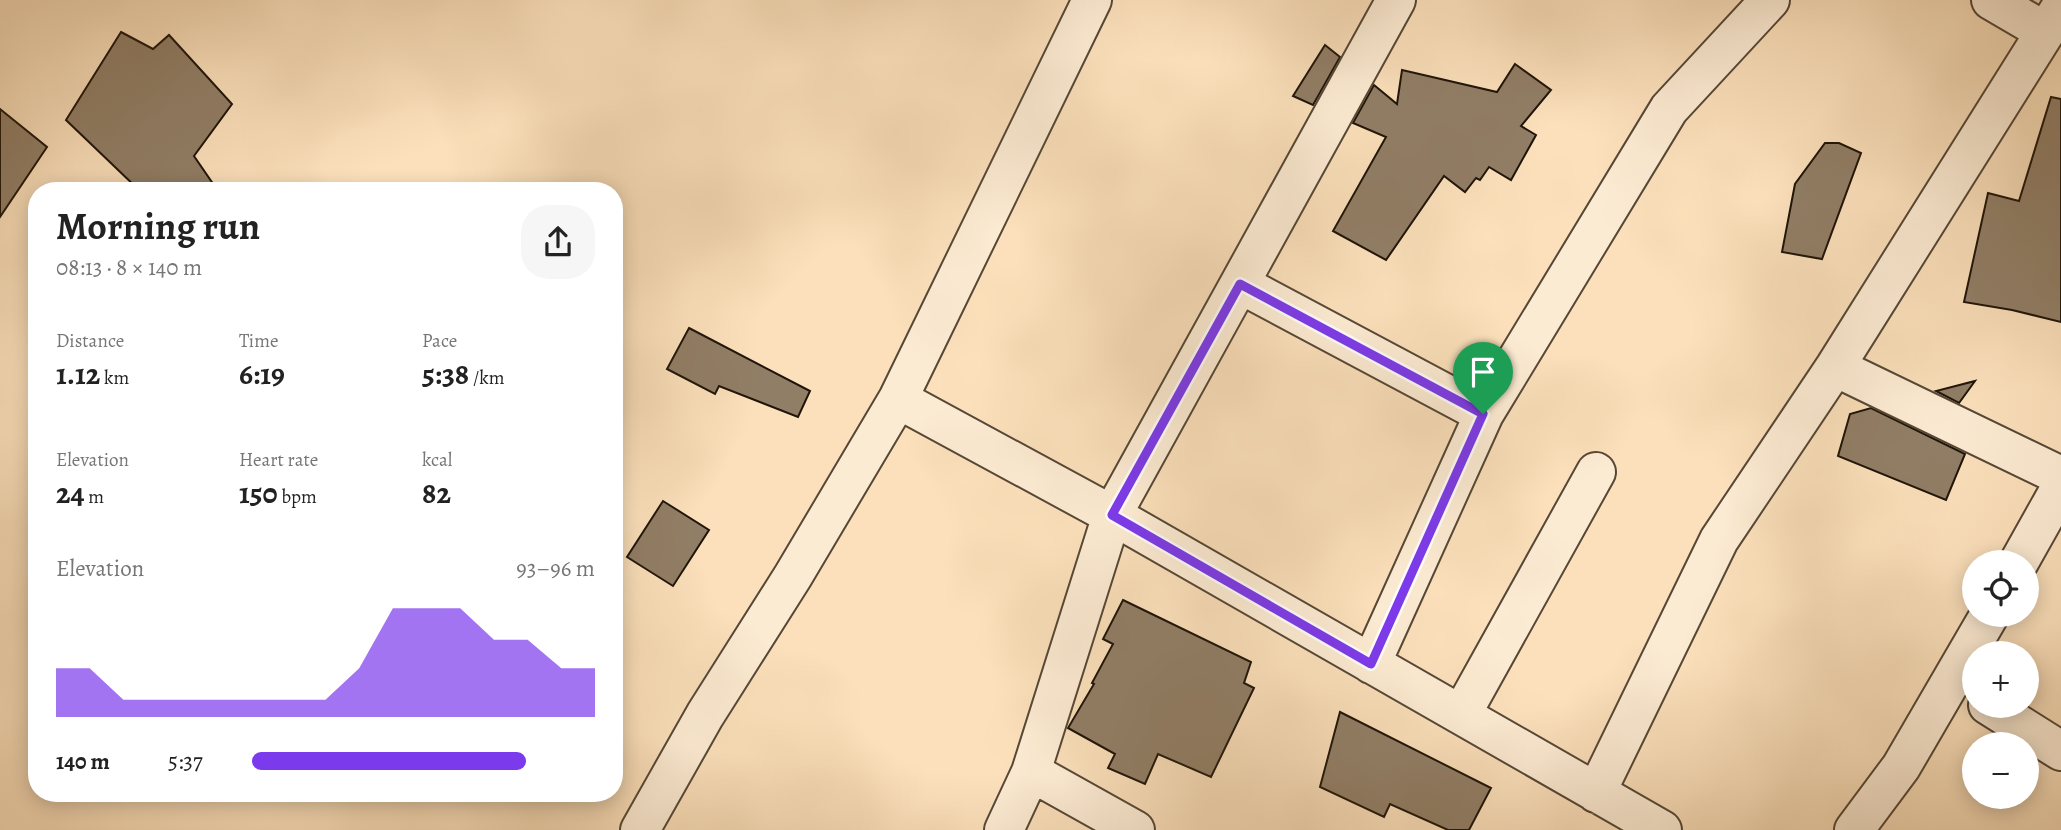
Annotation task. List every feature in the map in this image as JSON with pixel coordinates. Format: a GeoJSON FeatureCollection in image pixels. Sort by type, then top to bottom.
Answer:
{"type":"FeatureCollection","features":[{"type":"Feature","properties":{"kind":"street"},"geometry":{"type":"LineString","coordinates":[[640,830],[705,715],[793,576],[898,399],[1092,0]]}},
{"type":"Feature","properties":{"kind":"street"},"geometry":{"type":"LineString","coordinates":[[1004,830],[1031,772],[1112,515],[1396,0]]}},
{"type":"Feature","properties":{"kind":"street"},"geometry":{"type":"LineString","coordinates":[[1371,664],[1483,414],[1669,109],[1770,0]]}},
{"type":"Feature","properties":{"kind":"street"},"geometry":{"type":"LineString","coordinates":[[1596,793],[1719,540],[1835,367],[2053,19],[1991,0]]}},
{"type":"Feature","properties":{"kind":"street"},"geometry":{"type":"LineString","coordinates":[[1240,284],[1483,414]]}},
{"type":"Feature","properties":{"kind":"street"},"geometry":{"type":"LineString","coordinates":[[1835,367],[2061,476]]}},
{"type":"Feature","properties":{"kind":"street"},"geometry":{"type":"LineString","coordinates":[[898,399],[1112,515],[1662,830]]}},
{"type":"Feature","properties":{"kind":"street"},"geometry":{"type":"LineString","coordinates":[[1461,715],[1596,472]]}},
{"type":"Feature","properties":{"kind":"street"},"geometry":{"type":"LineString","coordinates":[[2026,550],[2061,486]]}},
{"type":"Feature","properties":{"kind":"street"},"geometry":{"type":"LineString","coordinates":[[1854,830],[1962,690]]}},
{"type":"Feature","properties":{"kind":"street"},"geometry":{"type":"LineString","coordinates":[[2009,718],[2061,751]]}},
{"type":"Feature","properties":{"kind":"street"},"geometry":{"type":"LineString","coordinates":[[1031,772],[1135,830]]}},
{"type":"Feature","properties":{"kind":"building"},"geometry":{"type":"Polygon","coordinates":[[[121,32],[153,49],[169,35],[232,104],[194,156],[212,182],[131,182],[66,120],[121,32]]]}},
{"type":"Feature","properties":{"kind":"building"},"geometry":{"type":"Polygon","coordinates":[[[1325,45],[1340,57],[1313,105],[1293,96],[1325,45]]]}},
{"type":"Feature","properties":{"kind":"building"},"geometry":{"type":"Polygon","coordinates":[[[1515,64],[1551,90],[1521,126],[1536,135],[1511,180],[1489,167],[1480,180],[1476,178],[1465,192],[1444,176],[1386,260],[1333,231],[1386,137],[1353,123],[1374,85],[1397,104],[1402,70],[1497,92],[1515,64]]]}},
{"type":"Feature","properties":{"kind":"building"},"geometry":{"type":"Polygon","coordinates":[[[2051,97],[2061,99],[2061,322],[1964,302],[1988,193],[2019,201],[2051,97]]]}},
{"type":"Feature","properties":{"kind":"building"},"geometry":{"type":"Polygon","coordinates":[[[0,109],[47,147],[0,217],[0,109]]]}},
{"type":"Feature","properties":{"kind":"building"},"geometry":{"type":"Polygon","coordinates":[[[1825,143],[1839,143],[1861,153],[1822,259],[1782,252],[1795,184],[1825,143]]]}},
{"type":"Feature","properties":{"kind":"building"},"geometry":{"type":"Polygon","coordinates":[[[689,328],[810,391],[798,417],[719,386],[715,394],[667,369],[689,328]]]}},
{"type":"Feature","properties":{"kind":"building"},"geometry":{"type":"Polygon","coordinates":[[[1975,381],[1959,403],[1936,391],[1975,381]]]}},
{"type":"Feature","properties":{"kind":"building"},"geometry":{"type":"Polygon","coordinates":[[[1871,408],[1965,454],[1946,500],[1838,456],[1850,414],[1871,408]]]}},
{"type":"Feature","properties":{"kind":"building"},"geometry":{"type":"Polygon","coordinates":[[[663,501],[709,530],[673,586],[627,557],[663,501]]]}},
{"type":"Feature","properties":{"kind":"building"},"geometry":{"type":"Polygon","coordinates":[[[1123,600],[1251,662],[1244,683],[1254,688],[1211,777],[1158,754],[1145,784],[1108,768],[1115,754],[1068,728],[1094,684],[1092,683],[1113,644],[1103,639],[1123,600]]]}},
{"type":"Feature","properties":{"kind":"building"},"geometry":{"type":"Polygon","coordinates":[[[1340,712],[1491,788],[1469,830],[1448,830],[1390,804],[1384,817],[1320,787],[1340,712]]]}},
{"type":"Feature","properties":{"kind":"route"},"geometry":{"type":"LineString","coordinates":[[1240,284],[1483,414],[1371,664],[1112,515],[1240,284]]}}]}
